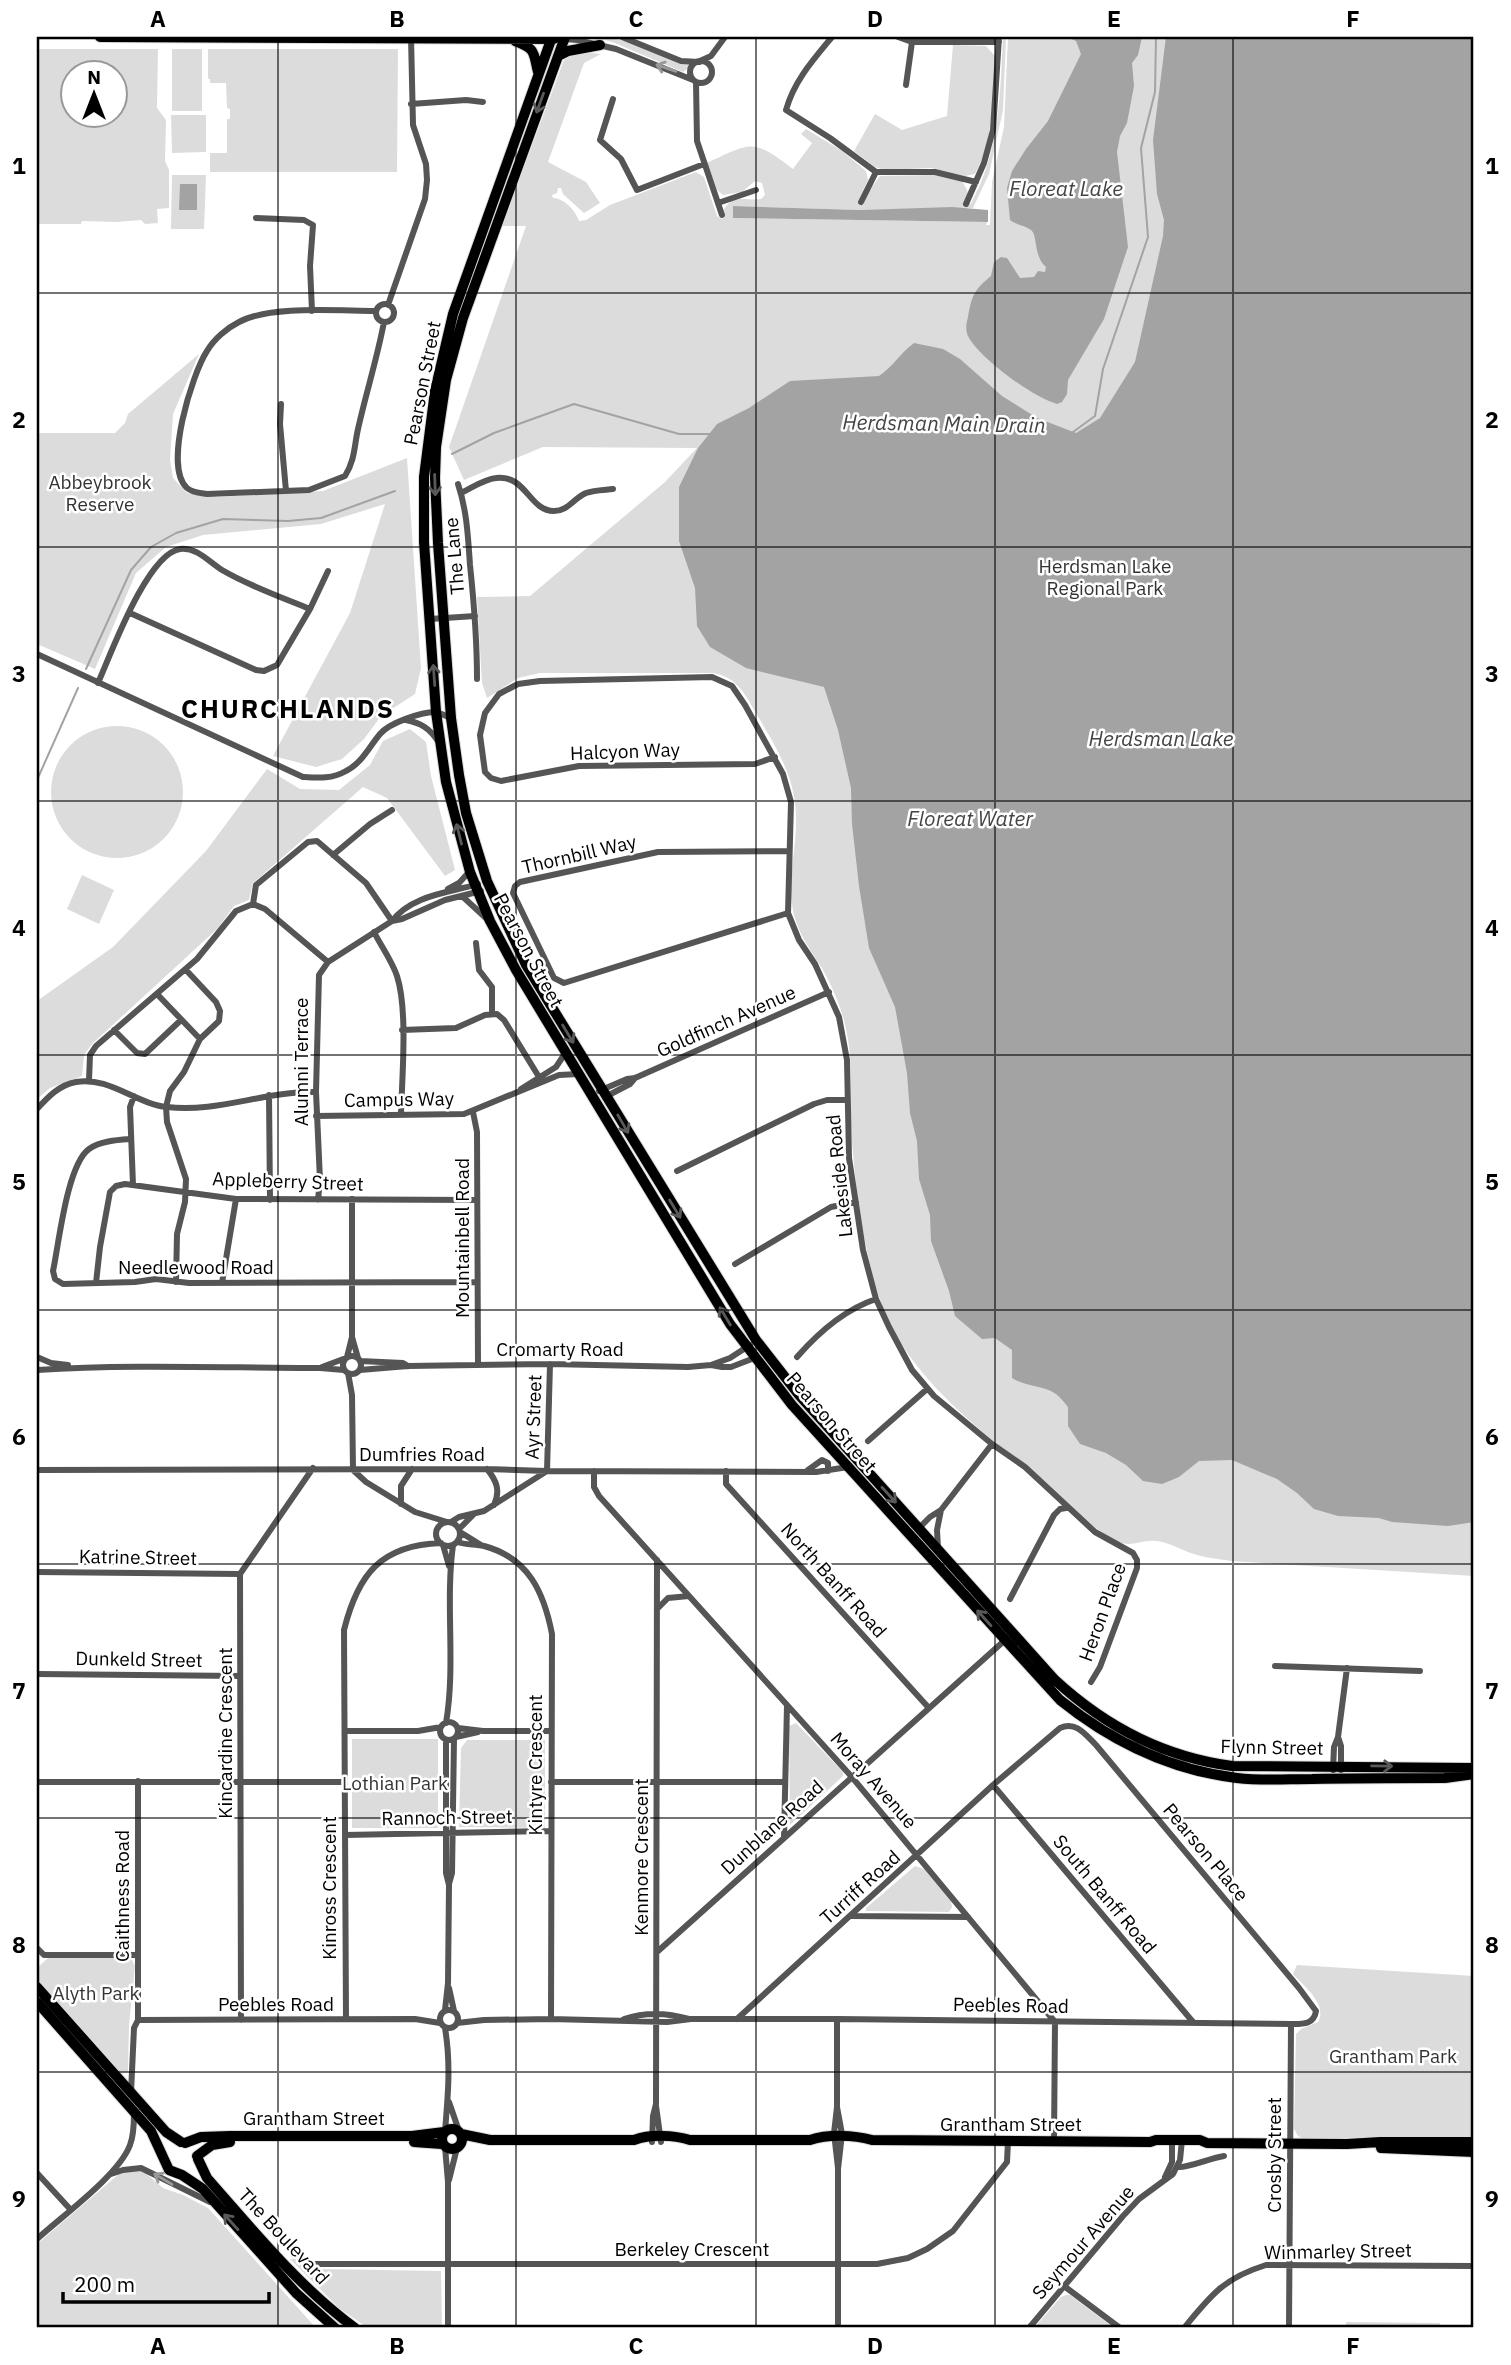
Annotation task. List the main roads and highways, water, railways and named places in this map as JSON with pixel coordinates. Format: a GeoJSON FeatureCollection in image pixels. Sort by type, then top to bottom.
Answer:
{"type":"FeatureCollection","features":[{"type":"Feature","properties":{"kind":"main road"},"geometry":{"type":"LineString","coordinates":[[100,37],[564,38]]}},
{"type":"Feature","properties":{"kind":"main road"},"geometry":{"type":"LineString","coordinates":[[508,38],[530,48],[535,54],[538,75]]}},
{"type":"Feature","properties":{"kind":"main road","name":"Pearson Street"},"geometry":{"type":"LineString","coordinates":[[551,38],[453,314],[435,391],[424,477],[424,542],[440,743],[446,782],[470,872],[490,921],[516,970],[579,1074],[600,1096]]}},
{"type":"Feature","properties":{"kind":"main road","name":"Pearson Street"},"geometry":{"type":"LineString","coordinates":[[564,38],[463,318],[446,380],[436,447],[435,478],[451,718],[466,813],[488,885],[526,965],[600,1096],[639,1152],[751,1344],[754,1359],[848,1467],[915,1532],[938,1550],[1055,1680],[1084,1705]]}},
{"type":"Feature","properties":{"kind":"main road"},"geometry":{"type":"LineString","coordinates":[[558,56],[568,51],[600,45]]}},
{"type":"Feature","properties":{"kind":"main road","name":"Pearson Street"},"geometry":{"type":"LineString","coordinates":[[751,1344],[764,1351],[1004,1641],[1060,1700],[1084,1719]]}},
{"type":"Feature","properties":{"kind":"main road","name":"Flynn Street"},"geometry":{"type":"LineString","coordinates":[[1084,1705],[1120,1730],[1168,1751],[1211,1763],[1255,1766],[1474,1768]]}},
{"type":"Feature","properties":{"kind":"main road","name":"Flynn Street"},"geometry":{"type":"LineString","coordinates":[[1084,1719],[1120,1742],[1155,1758],[1187,1768],[1238,1778],[1445,1778],[1474,1774]]}},
{"type":"Feature","properties":{"kind":"main road"},"geometry":{"type":"LineString","coordinates":[[1255,1766],[1273,1773],[1278,1779]]}},
{"type":"Feature","properties":{"kind":"main road"},"geometry":{"type":"LineString","coordinates":[[1445,1778],[1474,1781]]}},
{"type":"Feature","properties":{"kind":"main road"},"geometry":{"type":"LineString","coordinates":[[37,1987],[166,2132],[193,2148],[198,2158],[191,2172],[182,2175],[169,2170],[151,2131],[37,2002]]}},
{"type":"Feature","properties":{"kind":"main road"},"geometry":{"type":"LineString","coordinates":[[452,2129],[460,2133],[462,2140],[458,2147],[450,2150],[444,2138],[452,2129]]}},
{"type":"Feature","properties":{"kind":"main road","name":"Grantham Street"},"geometry":{"type":"LineString","coordinates":[[460,2133],[490,2140]]}},
{"type":"Feature","properties":{"kind":"main road","name":"Grantham Street"},"geometry":{"type":"LineString","coordinates":[[183,2143],[211,2136],[444,2138]]}},
{"type":"Feature","properties":{"kind":"main road","name":"Grantham Street"},"geometry":{"type":"LineString","coordinates":[[458,2147],[490,2140],[838,2140],[862,2137],[872,2140],[1150,2143],[1156,2140],[1177,2143],[1200,2140],[1207,2143],[1474,2142]]}},
{"type":"Feature","properties":{"kind":"main road","name":"Grantham Street"},"geometry":{"type":"LineString","coordinates":[[198,2158],[212,2145],[226,2142],[444,2138]]}},
{"type":"Feature","properties":{"kind":"main road"},"geometry":{"type":"LineString","coordinates":[[165,2157],[170,2147],[183,2143]]}},
{"type":"Feature","properties":{"kind":"main road","name":"Grantham Street"},"geometry":{"type":"LineString","coordinates":[[1347,2144],[1474,2152]]}},
{"type":"Feature","properties":{"kind":"main road","name":"The Boulevard"},"geometry":{"type":"LineString","coordinates":[[198,2158],[207,2178],[222,2195],[324,2304],[351,2327]]}},
{"type":"Feature","properties":{"kind":"main road","name":"The Boulevard"},"geometry":{"type":"LineString","coordinates":[[182,2175],[203,2189],[296,2293],[331,2327]]}},
{"type":"Feature","properties":{"kind":"water","name":"Floreat Lake"},"geometry":{"type":"Polygon","coordinates":[[[1067,37],[1142,37],[1138,55],[1132,63],[1134,86],[1127,123],[1120,136],[1117,152],[1128,247],[1104,319],[1068,380],[1067,394],[1062,402],[1057,404],[1035,394],[996,367],[976,347],[966,328],[975,294],[991,276],[994,262],[1001,257],[1007,258],[1020,278],[1034,277],[1038,271],[1045,272],[1046,267],[1039,257],[1033,233],[1029,228],[1010,220],[1007,188],[1012,171],[1048,121],[1081,54],[1076,41],[1067,37]]]}},
{"type":"Feature","properties":{"kind":"water","name":"Herdsman Lake"},"geometry":{"type":"Polygon","coordinates":[[[1166,37],[1474,37],[1474,1522],[1448,1526],[1338,1516],[1314,1509],[1277,1479],[1232,1460],[1199,1461],[1179,1477],[1162,1484],[1143,1481],[1126,1465],[1106,1453],[1080,1444],[1068,1426],[1068,1407],[1061,1398],[1051,1391],[1012,1378],[1012,1350],[995,1338],[982,1339],[955,1316],[931,1241],[930,1215],[919,1179],[917,1141],[910,1113],[907,1073],[895,1007],[869,948],[852,824],[851,788],[838,730],[824,687],[746,668],[710,647],[697,626],[695,588],[679,541],[679,487],[698,448],[717,424],[749,408],[790,381],[879,376],[914,343],[943,349],[960,359],[1002,396],[1037,418],[1076,433],[1100,418],[1135,362],[1163,236],[1164,220],[1157,194],[1153,140],[1166,37]]]}},
{"type":"Feature","properties":{"kind":"water"},"geometry":{"type":"Polygon","coordinates":[[[180,184],[197,184],[197,210],[179,210],[180,184]]]}},
{"type":"Feature","properties":{"kind":"water"},"geometry":{"type":"Polygon","coordinates":[[[733,206],[860,210],[952,207],[988,210],[988,222],[733,218],[733,206]]]}},
{"type":"Feature","properties":{"kind":"waterway","name":"Herdsman Main Drain"},"geometry":{"type":"LineString","coordinates":[[1073,432],[1095,416],[1103,369],[1148,237],[1141,148],[1155,92],[1156,37]]}},
{"type":"Feature","properties":{"kind":"waterway","name":"Herdsman Main Drain"},"geometry":{"type":"LineString","coordinates":[[452,454],[494,433],[574,404],[679,434],[710,434]]}},
{"type":"Feature","properties":{"kind":"waterway"},"geometry":{"type":"LineString","coordinates":[[86,669],[131,570],[151,547],[176,533],[223,519],[288,521],[321,518],[395,491]]}},
{"type":"Feature","properties":{"kind":"waterway"},"geometry":{"type":"LineString","coordinates":[[37,780],[78,688]]}},
{"type":"Feature","properties":{"kind":"district","name":"CHURCHLANDS"},"geometry":{"type":"Point","coordinates":[288,708]}},
{"type":"Feature","properties":{"kind":"park label","name":"Abbeybrook Reserve"},"geometry":{"type":"Point","coordinates":[100,493]}},
{"type":"Feature","properties":{"kind":"park label","name":"Herdsman Lake Regional Park"},"geometry":{"type":"Point","coordinates":[1105,577]}},
{"type":"Feature","properties":{"kind":"park label","name":"Lothian Park"},"geometry":{"type":"Point","coordinates":[395,1783]}},
{"type":"Feature","properties":{"kind":"park label","name":"Alyth Park"},"geometry":{"type":"Point","coordinates":[96,1993]}},
{"type":"Feature","properties":{"kind":"park label","name":"Grantham Park"},"geometry":{"type":"Point","coordinates":[1393,2056]}},
{"type":"Feature","properties":{"kind":"water label","name":"Floreat Water"},"geometry":{"type":"Point","coordinates":[970,818]}}]}
